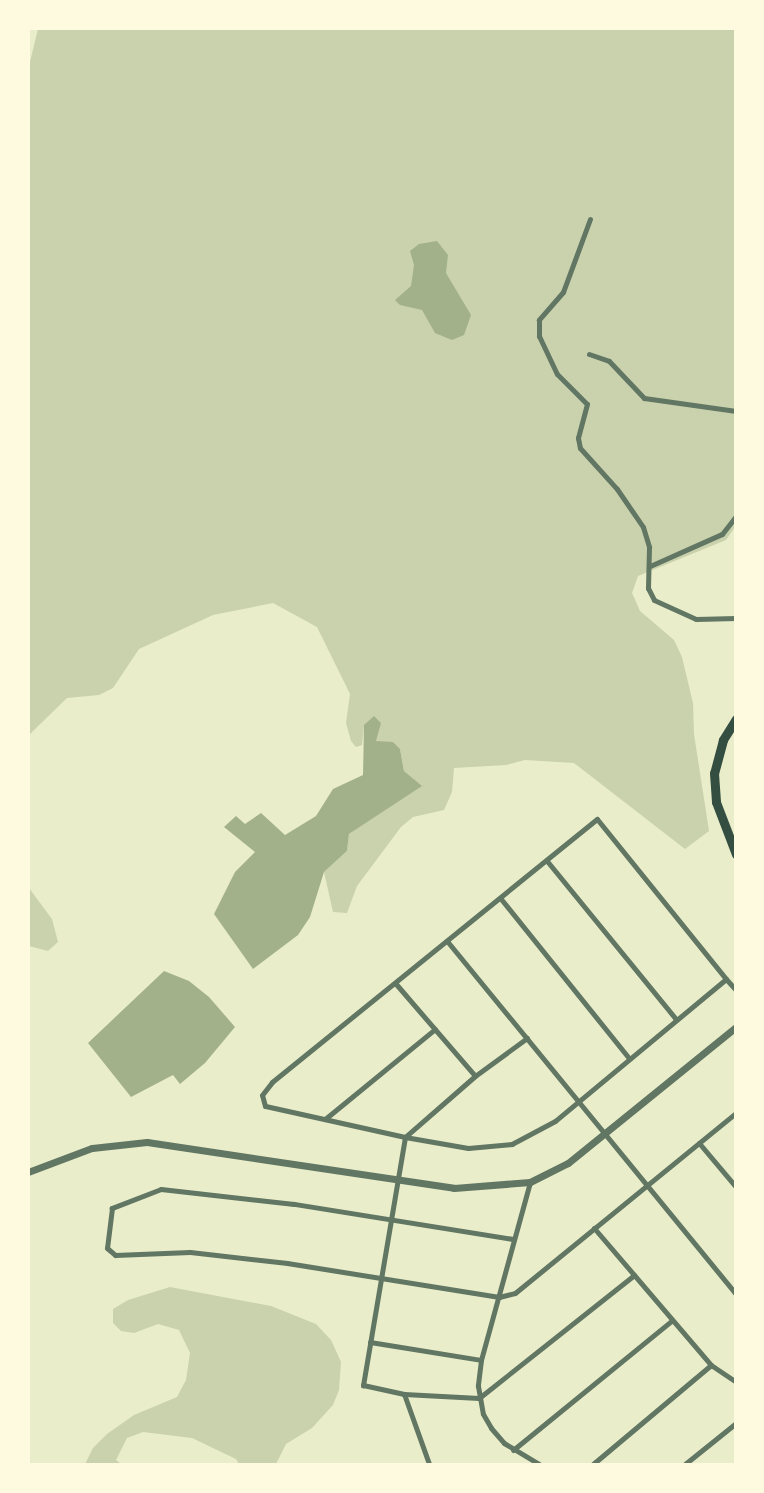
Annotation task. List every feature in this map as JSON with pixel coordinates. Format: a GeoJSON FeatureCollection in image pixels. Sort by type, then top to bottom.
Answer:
{"type":"FeatureCollection","features":[{"type":"Feature","properties":{"kind":"main road"},"geometry":{"type":"LineString","coordinates":[[735,719],[723,740],[714,773],[716,802],[735,854]]}},
{"type":"Feature","properties":{"kind":"street"},"geometry":{"type":"LineString","coordinates":[[590,219],[563,292],[539,320],[539,336],[557,374],[587,404],[578,438],[580,448],[633,512],[649,547],[648,588],[654,600],[665,607],[696,619],[735,618]]}},
{"type":"Feature","properties":{"kind":"street"},"geometry":{"type":"LineString","coordinates":[[590,354],[609,362],[644,398],[735,411]]}},
{"type":"Feature","properties":{"kind":"street"},"geometry":{"type":"LineString","coordinates":[[650,566],[722,534],[735,516]]}},
{"type":"Feature","properties":{"kind":"street"},"geometry":{"type":"LineString","coordinates":[[726,979],[580,1101],[532,1137],[512,1144],[468,1148],[405,1137],[266,1106],[262,1095],[272,1082],[396,984],[597,819],[735,990]]}},
{"type":"Feature","properties":{"kind":"street"},"geometry":{"type":"LineString","coordinates":[[547,861],[676,1019]]}},
{"type":"Feature","properties":{"kind":"street"},"geometry":{"type":"LineString","coordinates":[[501,899],[629,1058]]}},
{"type":"Feature","properties":{"kind":"street"},"geometry":{"type":"LineString","coordinates":[[447,941],[580,1101],[735,1294]]}},
{"type":"Feature","properties":{"kind":"street"},"geometry":{"type":"LineString","coordinates":[[396,984],[475,1076]]}},
{"type":"Feature","properties":{"kind":"street"},"geometry":{"type":"LineString","coordinates":[[28,1172],[84,1151],[147,1142],[454,1188],[530,1182],[568,1163],[735,1027]]}},
{"type":"Feature","properties":{"kind":"street"},"geometry":{"type":"LineString","coordinates":[[326,1119],[435,1029]]}},
{"type":"Feature","properties":{"kind":"street"},"geometry":{"type":"LineString","coordinates":[[526,1038],[475,1076],[405,1137],[379,1276],[363,1385],[404,1394],[479,1398],[634,1275]]}},
{"type":"Feature","properties":{"kind":"street"},"geometry":{"type":"LineString","coordinates":[[513,1239],[390,1219],[172,1189],[146,1192],[112,1208],[107,1248],[115,1255],[190,1252],[379,1276],[499,1297],[515,1293],[735,1113]]}},
{"type":"Feature","properties":{"kind":"street"},"geometry":{"type":"LineString","coordinates":[[699,1143],[735,1187]]}},
{"type":"Feature","properties":{"kind":"street"},"geometry":{"type":"LineString","coordinates":[[530,1182],[481,1360],[479,1398],[490,1428],[513,1450],[539,1464]]}},
{"type":"Feature","properties":{"kind":"street"},"geometry":{"type":"LineString","coordinates":[[594,1228],[671,1321],[711,1365],[734,1380]]}},
{"type":"Feature","properties":{"kind":"street"},"geometry":{"type":"LineString","coordinates":[[513,1450],[671,1321]]}},
{"type":"Feature","properties":{"kind":"street"},"geometry":{"type":"LineString","coordinates":[[370,1342],[481,1360]]}},
{"type":"Feature","properties":{"kind":"street"},"geometry":{"type":"LineString","coordinates":[[593,1464],[711,1365]]}},
{"type":"Feature","properties":{"kind":"street"},"geometry":{"type":"LineString","coordinates":[[404,1394],[429,1464]]}},
{"type":"Feature","properties":{"kind":"street"},"geometry":{"type":"LineString","coordinates":[[685,1464],[735,1423]]}},
{"type":"Feature","properties":{"kind":"shaded area"},"geometry":{"type":"Polygon","coordinates":[[[38,29],[735,29],[735,527],[726,540],[638,576],[632,593],[640,611],[674,640],[682,657],[693,703],[694,734],[709,831],[685,849],[574,763],[525,760],[506,765],[454,768],[452,792],[444,810],[413,817],[401,827],[357,886],[347,913],[333,912],[324,872],[347,851],[349,834],[421,786],[404,771],[400,749],[376,741],[364,726],[362,745],[356,747],[351,741],[346,723],[350,694],[317,627],[273,603],[213,615],[139,649],[113,688],[99,695],[67,698],[29,735],[28,70],[38,29]]]}},
{"type":"Feature","properties":{"kind":"shaded area"},"geometry":{"type":"Polygon","coordinates":[[[437,241],[448,255],[446,273],[471,315],[464,335],[452,340],[435,333],[422,310],[400,305],[395,300],[411,286],[414,265],[410,251],[419,244],[437,241]]]}},
{"type":"Feature","properties":{"kind":"shaded area"},"geometry":{"type":"Polygon","coordinates":[[[374,716],[381,723],[376,741],[393,742],[400,749],[404,771],[422,786],[349,834],[347,851],[324,872],[310,917],[298,935],[253,969],[214,914],[235,872],[255,852],[224,827],[236,816],[245,824],[261,813],[285,835],[316,816],[333,789],[363,775],[364,725],[374,716]]]}},
{"type":"Feature","properties":{"kind":"shaded area"},"geometry":{"type":"Polygon","coordinates":[[[29,888],[52,919],[58,942],[48,951],[29,946],[29,888]]]}},
{"type":"Feature","properties":{"kind":"shaded area"},"geometry":{"type":"Polygon","coordinates":[[[164,971],[189,981],[209,997],[235,1027],[205,1063],[180,1084],[173,1075],[131,1097],[88,1043],[164,971]]]}},
{"type":"Feature","properties":{"kind":"shaded area"},"geometry":{"type":"Polygon","coordinates":[[[170,1287],[271,1306],[316,1324],[331,1340],[341,1362],[339,1390],[333,1405],[312,1428],[286,1444],[276,1464],[239,1464],[236,1459],[192,1438],[143,1432],[127,1438],[116,1460],[121,1464],[85,1464],[93,1448],[107,1434],[134,1415],[177,1397],[186,1380],[190,1353],[179,1330],[158,1324],[134,1333],[121,1331],[113,1323],[113,1309],[128,1300],[170,1287]]]}}]}
